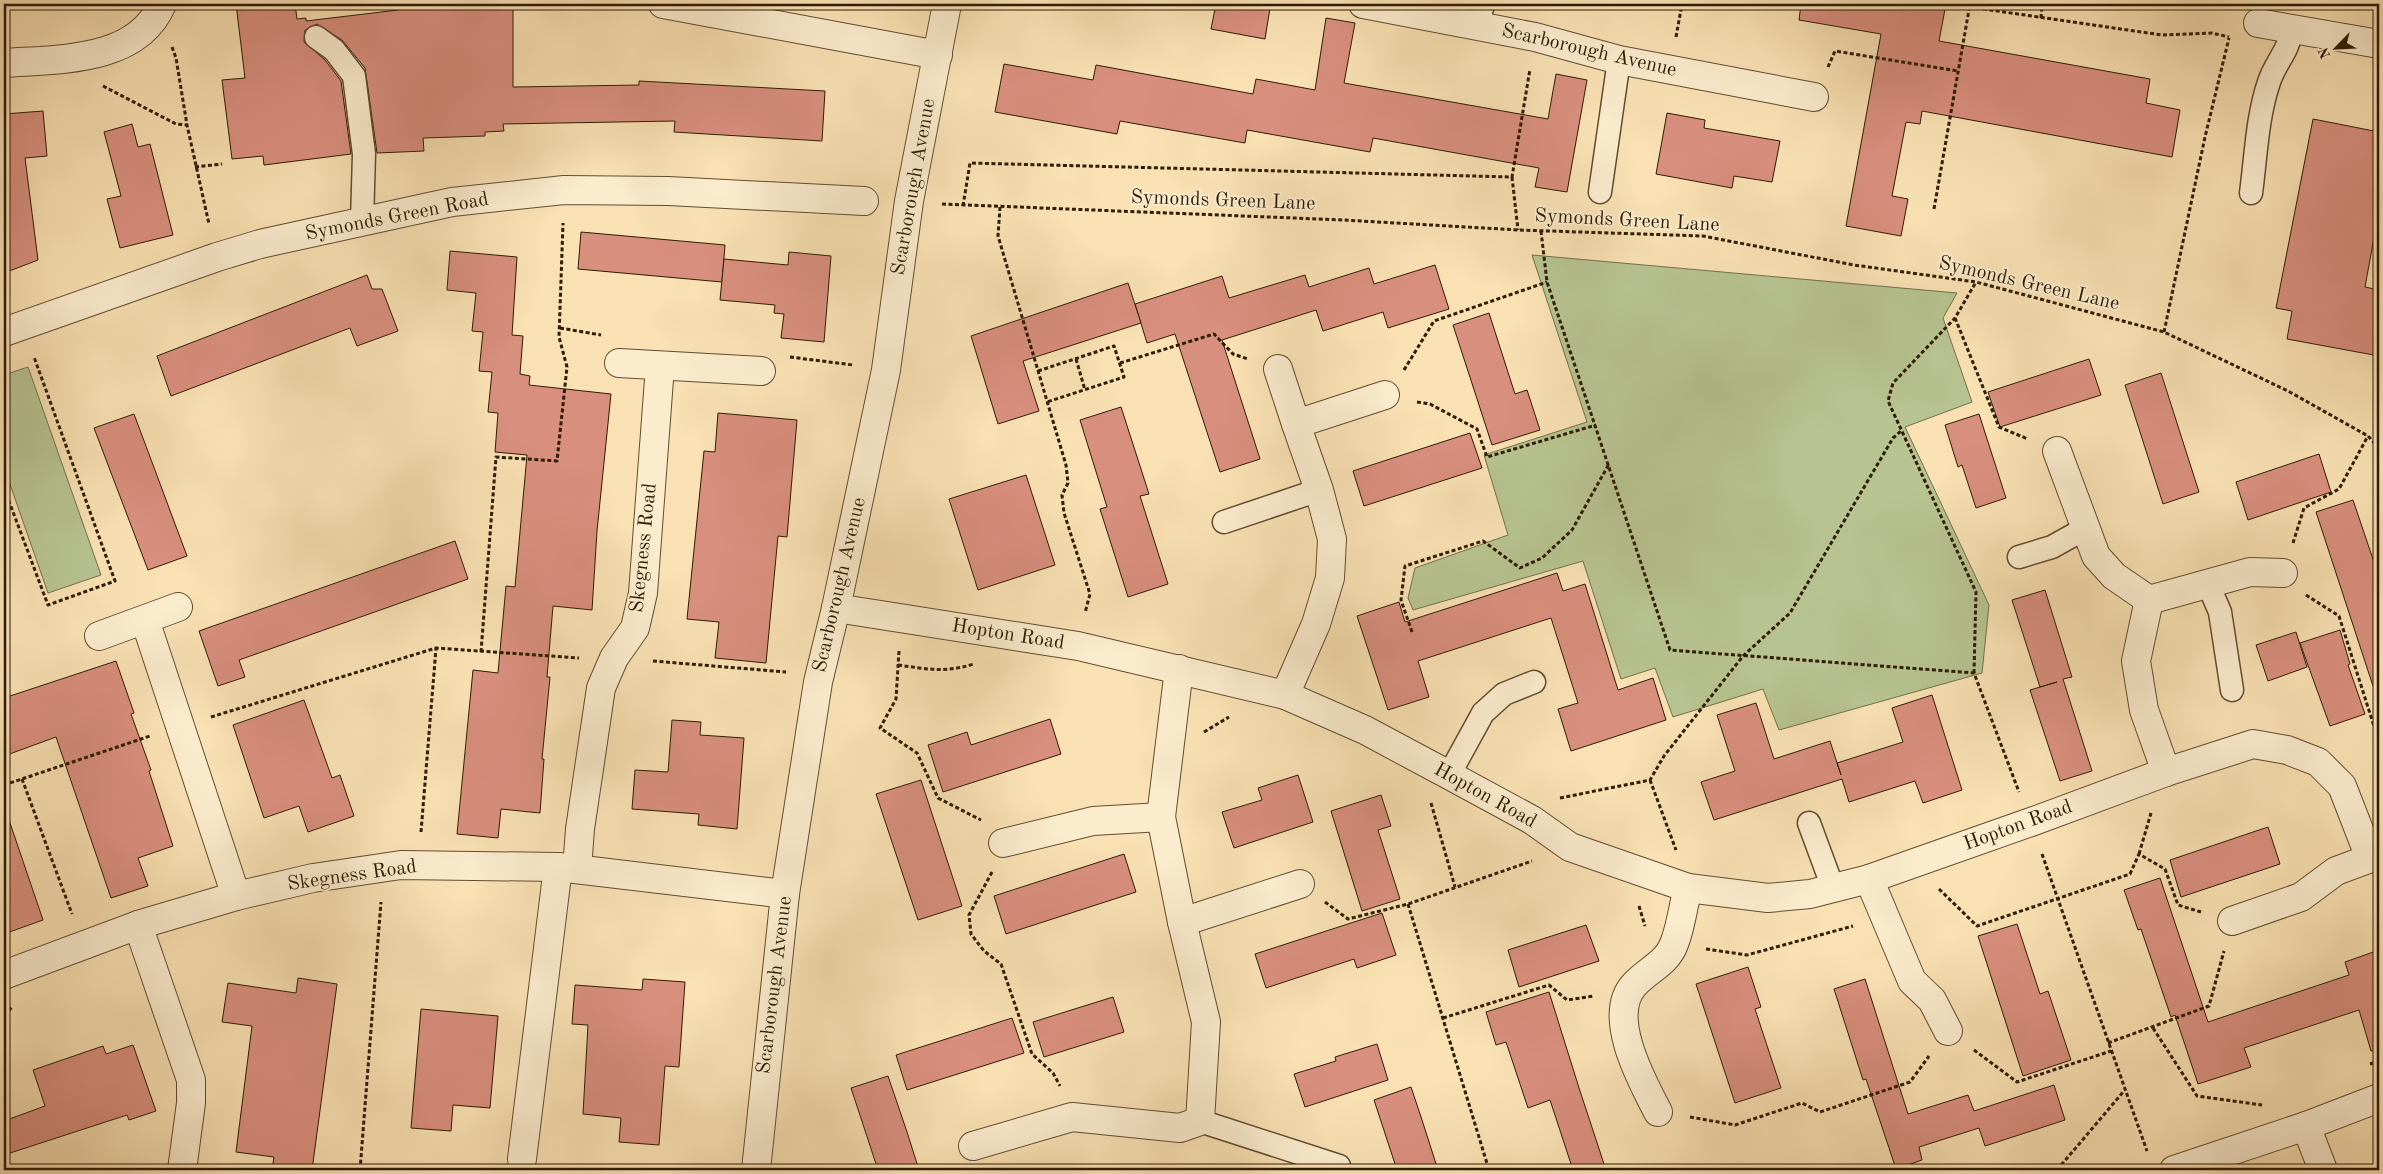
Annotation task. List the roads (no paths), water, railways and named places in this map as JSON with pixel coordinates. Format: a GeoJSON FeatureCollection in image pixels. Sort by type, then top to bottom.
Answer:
{"type":"FeatureCollection","features":[{"type":"Feature","properties":{"kind":"street","name":"Scarborough Avenue"},"geometry":{"type":"LineString","coordinates":[[756,1170],[785,894],[818,682],[836,608],[886,370],[909,201],[947,4]]}},
{"type":"Feature","properties":{"kind":"street","name":"Scarborough Avenue"},"geometry":{"type":"LineString","coordinates":[[1363,4],[1480,15],[1536,37],[1619,60],[1814,97]]}},
{"type":"Feature","properties":{"kind":"street"},"geometry":{"type":"LineString","coordinates":[[678,5],[938,55]]}},
{"type":"Feature","properties":{"kind":"street"},"geometry":{"type":"LineString","coordinates":[[4,63],[87,57],[110,49],[137,35],[160,9]]}},
{"type":"Feature","properties":{"kind":"street"},"geometry":{"type":"LineString","coordinates":[[2258,23],[2379,44]]}},
{"type":"Feature","properties":{"kind":"street","name":"Symonds Green Road"},"geometry":{"type":"LineString","coordinates":[[13,329],[217,257],[260,244],[452,202],[564,190],[668,191],[864,201]]}},
{"type":"Feature","properties":{"kind":"street"},"geometry":{"type":"LineString","coordinates":[[619,363],[761,371]]}},
{"type":"Feature","properties":{"kind":"street","name":"Skegness Road"},"geometry":{"type":"LineString","coordinates":[[522,1159],[568,868],[580,829],[601,688],[614,658],[635,628],[643,593],[660,366]]}},
{"type":"Feature","properties":{"kind":"street"},"geometry":{"type":"LineString","coordinates":[[1278,369],[1320,490],[1332,540],[1330,578],[1316,624],[1285,695]]}},
{"type":"Feature","properties":{"kind":"street"},"geometry":{"type":"LineString","coordinates":[[1296,424],[1385,395]]}},
{"type":"Feature","properties":{"kind":"street"},"geometry":{"type":"LineString","coordinates":[[2057,451],[2096,556],[2114,576],[2149,600],[2250,572],[2283,573]]}},
{"type":"Feature","properties":{"kind":"street"},"geometry":{"type":"LineString","coordinates":[[2149,600],[2136,661],[2144,710],[2166,772]]}},
{"type":"Feature","properties":{"kind":"street"},"geometry":{"type":"LineString","coordinates":[[99,636],[178,608]]}},
{"type":"Feature","properties":{"kind":"street","name":"Hopton Road"},"geometry":{"type":"LineString","coordinates":[[836,608],[1078,646],[1285,695],[1365,730],[1532,820],[1570,847],[1688,888],[1768,898],[1810,894],[1869,878],[2031,822],[2166,772],[2253,744],[2287,750],[2318,762],[2342,786],[2374,856],[2336,871],[2302,897],[2232,921]]}},
{"type":"Feature","properties":{"kind":"street"},"geometry":{"type":"LineString","coordinates":[[144,620],[236,896]]}},
{"type":"Feature","properties":{"kind":"street"},"geometry":{"type":"LineString","coordinates":[[973,1146],[1072,1117],[1180,1128],[1200,1121],[1206,1022],[1182,922],[1161,817],[1179,669]]}},
{"type":"Feature","properties":{"kind":"street"},"geometry":{"type":"LineString","coordinates":[[1003,843],[1093,821],[1161,817]]}},
{"type":"Feature","properties":{"kind":"street","name":"Skegness Road"},"geometry":{"type":"LineString","coordinates":[[4,975],[138,925],[236,896],[313,878],[380,868],[418,865],[568,868],[785,894]]}},
{"type":"Feature","properties":{"kind":"street"},"geometry":{"type":"LineString","coordinates":[[1869,878],[1912,981],[1932,1000],[1948,1031]]}},
{"type":"Feature","properties":{"kind":"street"},"geometry":{"type":"LineString","coordinates":[[1182,922],[1300,884]]}},
{"type":"Feature","properties":{"kind":"street"},"geometry":{"type":"LineString","coordinates":[[1658,1112],[1640,1078],[1628,1048],[1624,1012],[1628,990],[1642,976],[1664,961],[1674,945],[1688,888]]}},
{"type":"Feature","properties":{"kind":"street"},"geometry":{"type":"LineString","coordinates":[[138,925],[192,1080],[191,1103],[182,1170]]}},
{"type":"Feature","properties":{"kind":"street"},"geometry":{"type":"LineString","coordinates":[[2174,1170],[2306,1126],[2379,1098]]}},
{"type":"Feature","properties":{"kind":"street"},"geometry":{"type":"LineString","coordinates":[[2306,1126],[2323,1170]]}},
{"type":"Feature","properties":{"kind":"lane"},"geometry":{"type":"LineString","coordinates":[[2251,193],[2261,116],[2269,80],[2290,44],[2292,29]]}},
{"type":"Feature","properties":{"kind":"lane"},"geometry":{"type":"LineString","coordinates":[[316,37],[334,50],[354,76],[364,154],[362,222]]}},
{"type":"Feature","properties":{"kind":"lane"},"geometry":{"type":"LineString","coordinates":[[1600,192],[1619,60]]}},
{"type":"Feature","properties":{"kind":"lane"},"geometry":{"type":"LineString","coordinates":[[1224,522],[1320,490]]}},
{"type":"Feature","properties":{"kind":"lane"},"geometry":{"type":"LineString","coordinates":[[2019,557],[2052,547],[2086,528]]}},
{"type":"Feature","properties":{"kind":"lane"},"geometry":{"type":"LineString","coordinates":[[2208,584],[2220,612],[2232,690]]}},
{"type":"Feature","properties":{"kind":"lane"},"geometry":{"type":"LineString","coordinates":[[1449,775],[1483,713],[1504,694],[1534,682]]}},
{"type":"Feature","properties":{"kind":"lane"},"geometry":{"type":"LineString","coordinates":[[1808,823],[1833,888]]}},
{"type":"Feature","properties":{"kind":"lane"},"geometry":{"type":"LineString","coordinates":[[1200,1121],[1339,1166]]}}]}
